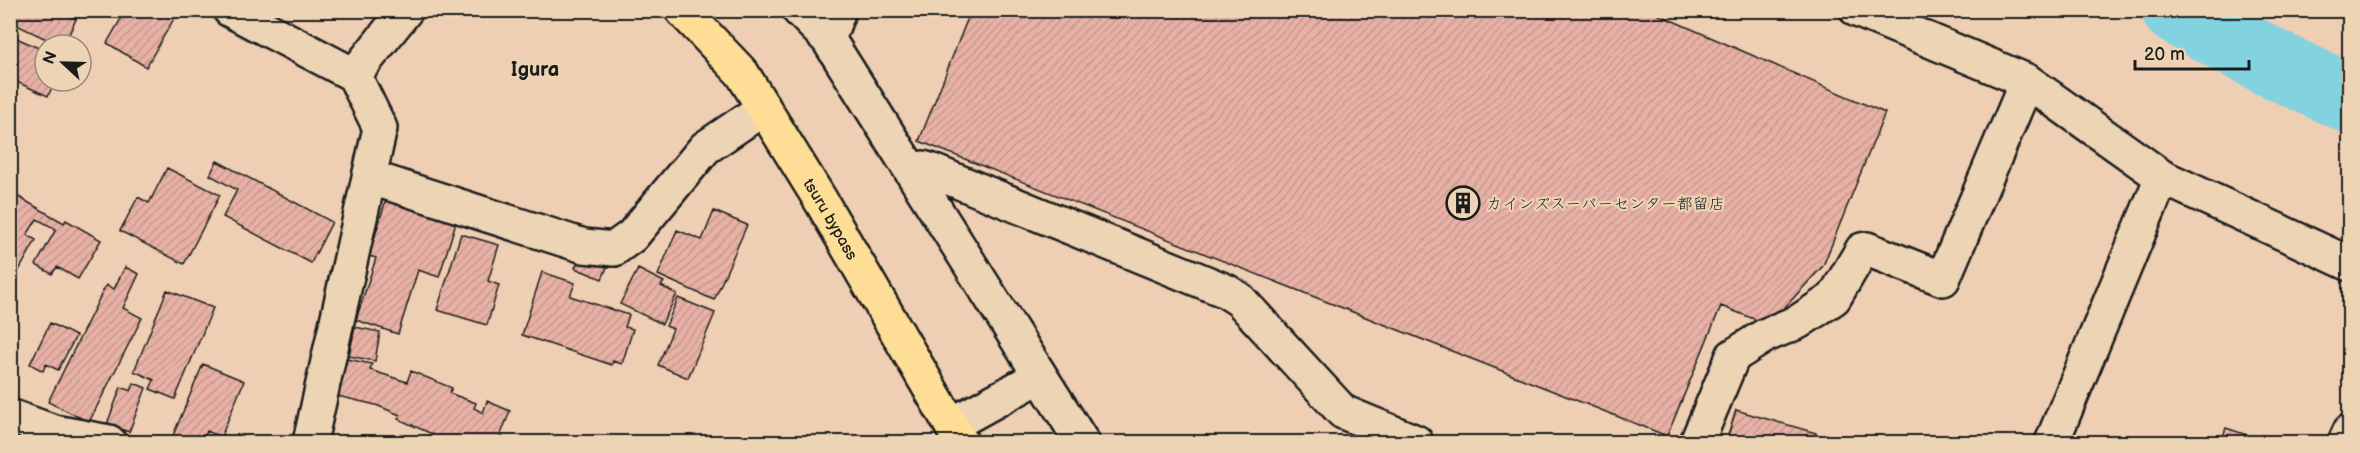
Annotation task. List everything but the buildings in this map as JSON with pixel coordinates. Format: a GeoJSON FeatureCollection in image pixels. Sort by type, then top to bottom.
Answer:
{"type":"FeatureCollection","features":[{"type":"Feature","properties":{"kind":"highway","name":"tsuru bypass"},"geometry":{"type":"LineString","coordinates":[[688,13],[742,73],[956,434]]}},
{"type":"Feature","properties":{"kind":"street"},"geometry":{"type":"LineString","coordinates":[[230,10],[354,75],[380,128],[310,442]]}},
{"type":"Feature","properties":{"kind":"street"},"geometry":{"type":"LineString","coordinates":[[354,75],[406,10]]}},
{"type":"Feature","properties":{"kind":"street"},"geometry":{"type":"LineString","coordinates":[[799,10],[833,25],[912,172],[1082,442]]}},
{"type":"Feature","properties":{"kind":"street"},"geometry":{"type":"LineString","coordinates":[[1857,10],[2027,81],[2162,177],[2349,264]]}},
{"type":"Feature","properties":{"kind":"street"},"geometry":{"type":"LineString","coordinates":[[1697,442],[1733,356],[1766,335],[1798,322],[1834,298],[1862,250],[1867,249],[1943,279],[2027,81]]}},
{"type":"Feature","properties":{"kind":"street"},"geometry":{"type":"LineString","coordinates":[[369,177],[584,246],[614,249],[632,236],[705,148],[764,108]]}},
{"type":"Feature","properties":{"kind":"street"},"geometry":{"type":"LineString","coordinates":[[912,172],[923,168],[930,170],[1226,291],[1239,300],[1343,412],[1416,442]]}},
{"type":"Feature","properties":{"kind":"street"},"geometry":{"type":"LineString","coordinates":[[2052,442],[2162,177]]}},
{"type":"Feature","properties":{"kind":"street"},"geometry":{"type":"LineString","coordinates":[[956,434],[1040,376]]}},
{"type":"Feature","properties":{"kind":"street"},"geometry":{"type":"LineString","coordinates":[[10,416],[54,432],[109,442]]}},
{"type":"Feature","properties":{"kind":"street"},"geometry":{"type":"LineString","coordinates":[[2345,442],[2349,431]]}},
{"type":"Feature","properties":{"kind":"waterway"},"geometry":{"type":"LineString","coordinates":[[2176,10],[2270,62],[2350,99]]}},
{"type":"Feature","properties":{"kind":"place","name":"カインズスーパーセンター都留店"},"geometry":{"type":"Point","coordinates":[1463,203]}},
{"type":"Feature","properties":{"kind":"district","name":"Igura"},"geometry":{"type":"Point","coordinates":[535,69]}}]}
